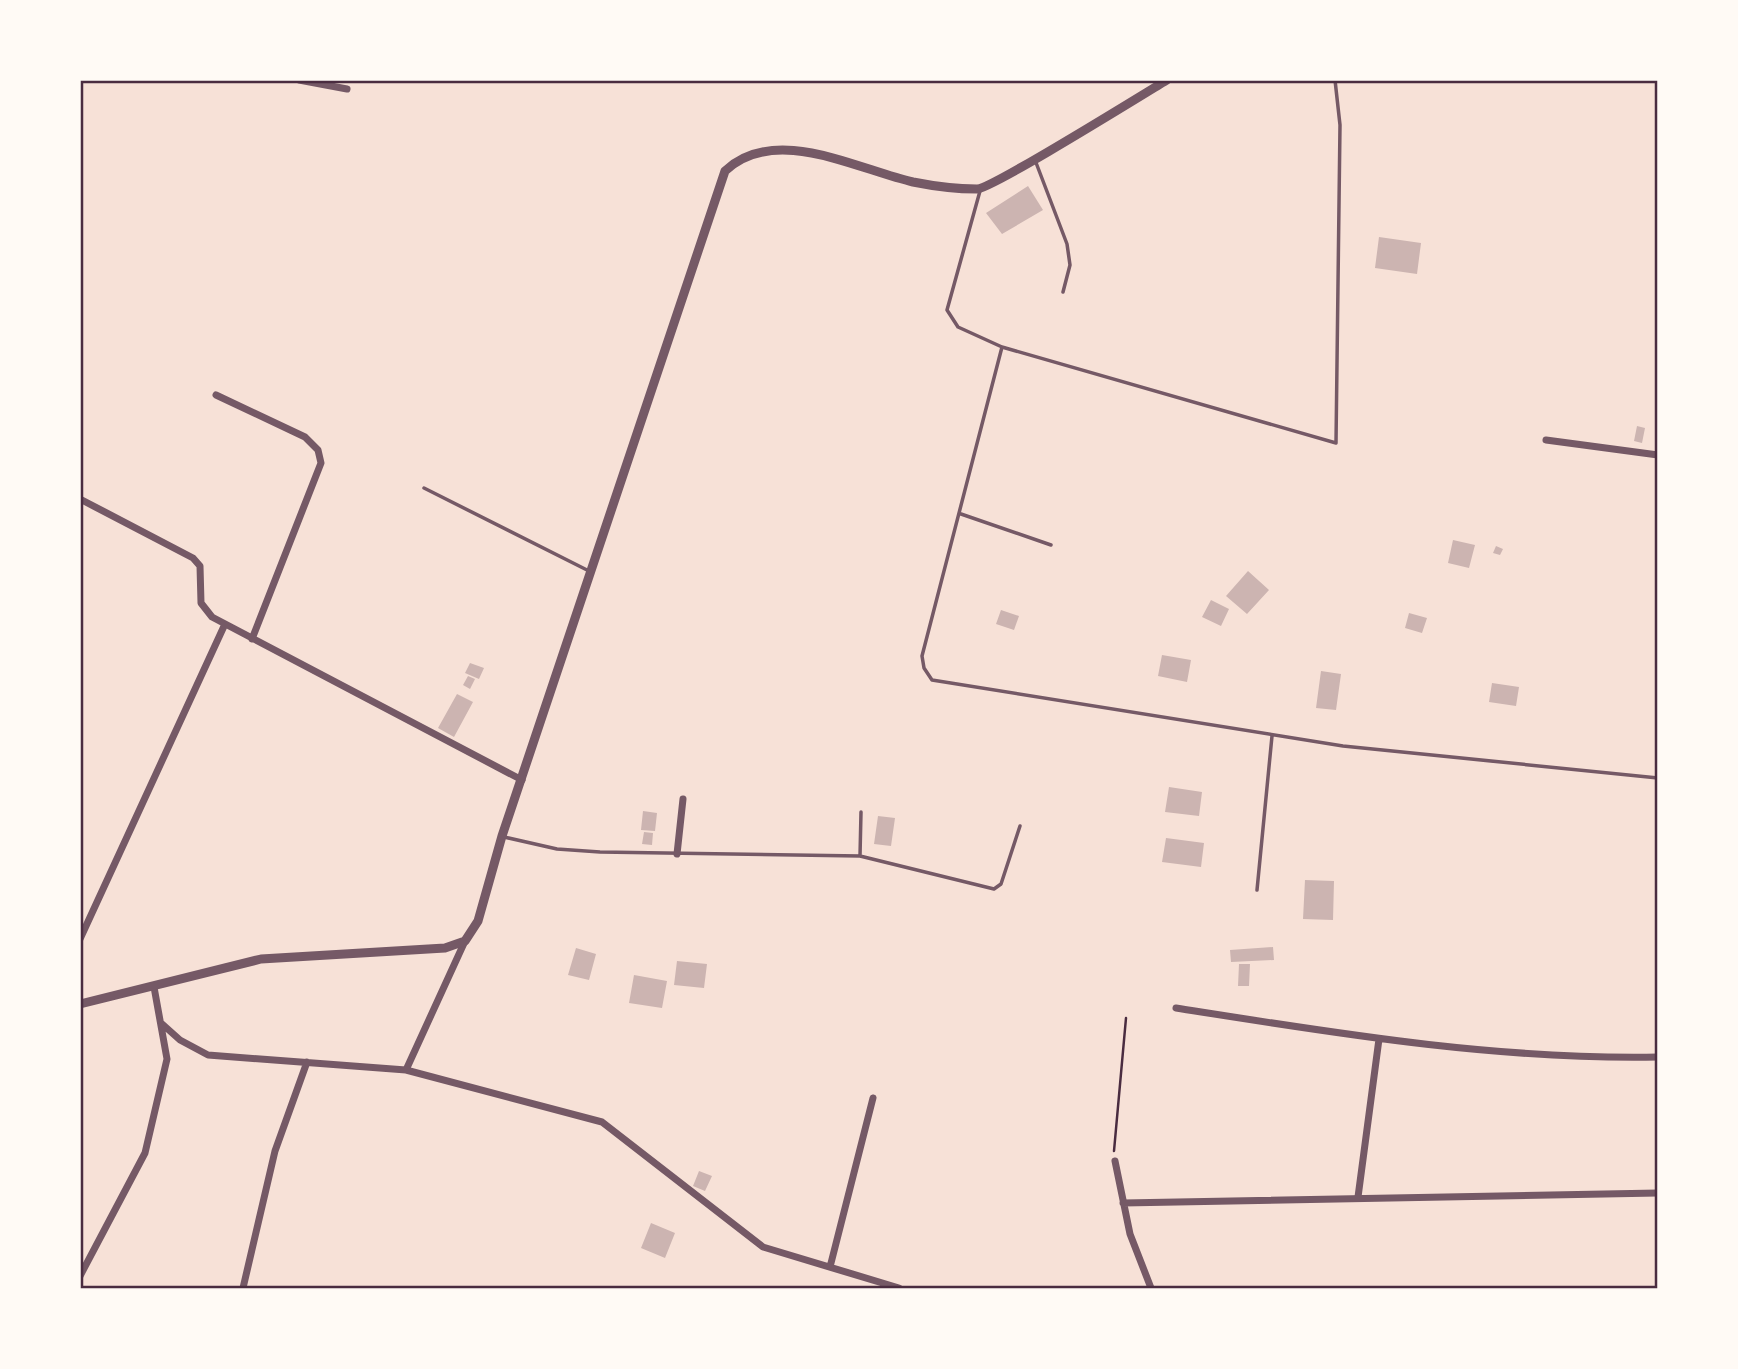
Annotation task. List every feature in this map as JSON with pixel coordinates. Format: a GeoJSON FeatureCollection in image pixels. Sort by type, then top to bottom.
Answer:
{"type":"FeatureCollection","features":[{"type":"Feature","properties":{"kind":"street"},"geometry":{"type":"LineString","coordinates":[[299,80],[347,89]]}},
{"type":"Feature","properties":{"kind":"street"},"geometry":{"type":"LineString","coordinates":[[406,1070],[465,940],[478,921],[502,836],[725,172],[737,160],[749,155],[779,150],[809,153],[914,182],[980,189],[1167,80]]}},
{"type":"Feature","properties":{"kind":"street"},"geometry":{"type":"LineString","coordinates":[[216,395],[305,437],[318,450],[321,463],[253,639]]}},
{"type":"Feature","properties":{"kind":"street"},"geometry":{"type":"LineString","coordinates":[[1546,440],[1657,455]]}},
{"type":"Feature","properties":{"kind":"street"},"geometry":{"type":"LineString","coordinates":[[80,499],[192,558],[200,566],[201,603],[212,617],[522,780]]}},
{"type":"Feature","properties":{"kind":"street"},"geometry":{"type":"LineString","coordinates":[[80,939],[225,624]]}},
{"type":"Feature","properties":{"kind":"street"},"geometry":{"type":"LineString","coordinates":[[677,854],[683,799]]}},
{"type":"Feature","properties":{"kind":"street"},"geometry":{"type":"LineString","coordinates":[[80,1004],[261,959],[445,947],[465,940]]}},
{"type":"Feature","properties":{"kind":"street"},"geometry":{"type":"LineString","coordinates":[[80,1276],[145,1153],[167,1059],[154,987]]}},
{"type":"Feature","properties":{"kind":"street"},"geometry":{"type":"LineString","coordinates":[[1176,1008],[1379,1039],[1583,1059],[1657,1057]]}},
{"type":"Feature","properties":{"kind":"street"},"geometry":{"type":"LineString","coordinates":[[160,1023],[180,1040],[208,1055],[406,1070],[602,1122],[763,1247],[900,1289]]}},
{"type":"Feature","properties":{"kind":"street"},"geometry":{"type":"LineString","coordinates":[[1358,1197],[1379,1039]]}},
{"type":"Feature","properties":{"kind":"street"},"geometry":{"type":"LineString","coordinates":[[243,1289],[275,1151],[307,1062]]}},
{"type":"Feature","properties":{"kind":"street"},"geometry":{"type":"LineString","coordinates":[[830,1267],[873,1098]]}},
{"type":"Feature","properties":{"kind":"street"},"geometry":{"type":"LineString","coordinates":[[1115,1161],[1130,1234],[1151,1289]]}},
{"type":"Feature","properties":{"kind":"street"},"geometry":{"type":"LineString","coordinates":[[1123,1203],[1657,1193]]}},
{"type":"Feature","properties":{"kind":"lane"},"geometry":{"type":"LineString","coordinates":[[980,189],[947,310],[958,327],[1002,347],[1336,443],[1340,125],[1335,80]]}},
{"type":"Feature","properties":{"kind":"lane"},"geometry":{"type":"LineString","coordinates":[[1034,158],[1067,244],[1070,265],[1063,292]]}},
{"type":"Feature","properties":{"kind":"lane"},"geometry":{"type":"LineString","coordinates":[[1002,347],[961,514],[922,656],[924,668],[932,680],[1343,746],[1657,778]]}},
{"type":"Feature","properties":{"kind":"lane"},"geometry":{"type":"LineString","coordinates":[[424,488],[591,572]]}},
{"type":"Feature","properties":{"kind":"lane"},"geometry":{"type":"LineString","coordinates":[[961,514],[1051,545]]}},
{"type":"Feature","properties":{"kind":"lane"},"geometry":{"type":"LineString","coordinates":[[1257,890],[1272,736]]}},
{"type":"Feature","properties":{"kind":"lane"},"geometry":{"type":"LineString","coordinates":[[860,856],[861,812]]}},
{"type":"Feature","properties":{"kind":"lane"},"geometry":{"type":"LineString","coordinates":[[502,836],[557,849],[677,854],[860,856],[994,889],[1001,884],[1020,826]]}},
{"type":"Feature","properties":{"kind":"path"},"geometry":{"type":"LineString","coordinates":[[1115,1161],[1126,1018]]}},
{"type":"Feature","properties":{"kind":"building"},"geometry":{"type":"Polygon","coordinates":[[[1028,186],[1043,210],[1002,234],[986,213],[1028,186]]]}},
{"type":"Feature","properties":{"kind":"building"},"geometry":{"type":"Polygon","coordinates":[[[1379,237],[1421,243],[1417,274],[1375,268],[1379,237]]]}},
{"type":"Feature","properties":{"kind":"building"},"geometry":{"type":"Polygon","coordinates":[[[1637,426],[1645,428],[1642,443],[1634,441],[1637,426]]]}},
{"type":"Feature","properties":{"kind":"building"},"geometry":{"type":"Polygon","coordinates":[[[1453,540],[1475,545],[1469,568],[1448,563],[1453,540]]]}},
{"type":"Feature","properties":{"kind":"building"},"geometry":{"type":"Polygon","coordinates":[[[1496,546],[1503,549],[1500,555],[1493,553],[1496,546]]]}},
{"type":"Feature","properties":{"kind":"building"},"geometry":{"type":"Polygon","coordinates":[[[1248,571],[1269,590],[1247,614],[1226,596],[1248,571]]]}},
{"type":"Feature","properties":{"kind":"building"},"geometry":{"type":"Polygon","coordinates":[[[1211,600],[1229,609],[1221,626],[1202,617],[1211,600]]]}},
{"type":"Feature","properties":{"kind":"building"},"geometry":{"type":"Polygon","coordinates":[[[1001,610],[1019,616],[1014,630],[996,624],[1001,610]]]}},
{"type":"Feature","properties":{"kind":"building"},"geometry":{"type":"Polygon","coordinates":[[[1409,613],[1427,618],[1422,633],[1405,628],[1409,613]]]}},
{"type":"Feature","properties":{"kind":"building"},"geometry":{"type":"Polygon","coordinates":[[[1162,655],[1191,660],[1187,682],[1158,676],[1162,655]]]}},
{"type":"Feature","properties":{"kind":"building"},"geometry":{"type":"Polygon","coordinates":[[[470,663],[484,668],[479,679],[465,673],[470,663]]]}},
{"type":"Feature","properties":{"kind":"building"},"geometry":{"type":"Polygon","coordinates":[[[1321,671],[1341,674],[1336,710],[1316,708],[1321,671]]]}},
{"type":"Feature","properties":{"kind":"building"},"geometry":{"type":"Polygon","coordinates":[[[468,676],[475,679],[470,689],[463,685],[468,676]]]}},
{"type":"Feature","properties":{"kind":"building"},"geometry":{"type":"Polygon","coordinates":[[[1492,683],[1519,687],[1516,706],[1489,702],[1492,683]]]}},
{"type":"Feature","properties":{"kind":"building"},"geometry":{"type":"Polygon","coordinates":[[[457,694],[473,702],[454,737],[438,728],[457,694]]]}},
{"type":"Feature","properties":{"kind":"building"},"geometry":{"type":"Polygon","coordinates":[[[1169,787],[1202,792],[1199,816],[1165,812],[1169,787]]]}},
{"type":"Feature","properties":{"kind":"building"},"geometry":{"type":"Polygon","coordinates":[[[643,811],[657,813],[655,831],[641,830],[643,811]]]}},
{"type":"Feature","properties":{"kind":"building"},"geometry":{"type":"Polygon","coordinates":[[[878,816],[895,818],[891,846],[874,844],[878,816]]]}},
{"type":"Feature","properties":{"kind":"building"},"geometry":{"type":"Polygon","coordinates":[[[644,832],[653,833],[652,845],[642,844],[644,832]]]}},
{"type":"Feature","properties":{"kind":"building"},"geometry":{"type":"Polygon","coordinates":[[[1166,838],[1204,843],[1201,867],[1162,862],[1166,838]]]}},
{"type":"Feature","properties":{"kind":"building"},"geometry":{"type":"Polygon","coordinates":[[[1305,880],[1334,881],[1333,920],[1303,919],[1305,880]]]}},
{"type":"Feature","properties":{"kind":"building"},"geometry":{"type":"Polygon","coordinates":[[[1273,947],[1274,960],[1231,962],[1230,950],[1273,947]]]}},
{"type":"Feature","properties":{"kind":"building"},"geometry":{"type":"Polygon","coordinates":[[[576,948],[596,954],[589,980],[568,975],[576,948]]]}},
{"type":"Feature","properties":{"kind":"building"},"geometry":{"type":"Polygon","coordinates":[[[677,961],[707,964],[704,988],[674,985],[677,961]]]}},
{"type":"Feature","properties":{"kind":"building"},"geometry":{"type":"Polygon","coordinates":[[[1239,964],[1250,964],[1249,986],[1238,986],[1239,964]]]}},
{"type":"Feature","properties":{"kind":"building"},"geometry":{"type":"Polygon","coordinates":[[[634,975],[667,981],[662,1008],[629,1003],[634,975]]]}},
{"type":"Feature","properties":{"kind":"building"},"geometry":{"type":"Polygon","coordinates":[[[699,1171],[712,1176],[705,1191],[693,1186],[699,1171]]]}},
{"type":"Feature","properties":{"kind":"building"},"geometry":{"type":"Polygon","coordinates":[[[651,1223],[675,1233],[665,1258],[641,1248],[651,1223]]]}}]}
